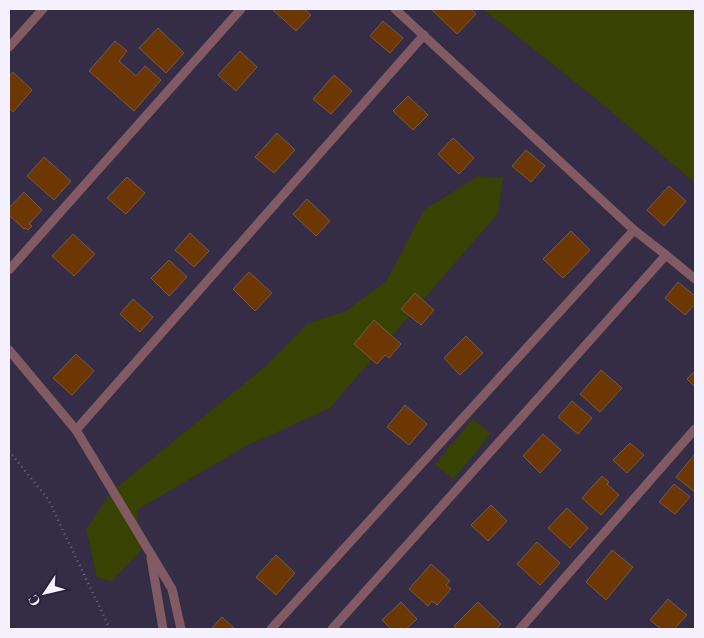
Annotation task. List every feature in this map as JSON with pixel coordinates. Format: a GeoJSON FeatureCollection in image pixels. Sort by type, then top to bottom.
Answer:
{"type":"FeatureCollection","features":[{"type":"Feature","properties":{"kind":"lane"},"geometry":{"type":"LineString","coordinates":[[9,47],[43,9]]}},
{"type":"Feature","properties":{"kind":"lane"},"geometry":{"type":"LineString","coordinates":[[9,270],[241,9]]}},
{"type":"Feature","properties":{"kind":"lane"},"geometry":{"type":"LineString","coordinates":[[395,9],[634,230],[695,279]]}},
{"type":"Feature","properties":{"kind":"lane"},"geometry":{"type":"LineString","coordinates":[[76,430],[424,35]]}},
{"type":"Feature","properties":{"kind":"lane"},"geometry":{"type":"LineString","coordinates":[[271,629],[634,230]]}},
{"type":"Feature","properties":{"kind":"lane"},"geometry":{"type":"LineString","coordinates":[[332,629],[666,255]]}},
{"type":"Feature","properties":{"kind":"lane"},"geometry":{"type":"LineString","coordinates":[[9,350],[76,430],[172,589],[181,629]]}},
{"type":"Feature","properties":{"kind":"lane"},"geometry":{"type":"LineString","coordinates":[[520,629],[695,429]]}},
{"type":"Feature","properties":{"kind":"lane"},"geometry":{"type":"LineString","coordinates":[[151,554],[163,629]]}},
{"type":"Feature","properties":{"kind":"path"},"geometry":{"type":"LineString","coordinates":[[9,451],[48,499],[110,629]]}},
{"type":"Feature","properties":{"kind":"green space"},"geometry":{"type":"Polygon","coordinates":[[[483,9],[695,9],[695,183],[594,97],[483,9]]]}},
{"type":"Feature","properties":{"kind":"green space"},"geometry":{"type":"Polygon","coordinates":[[[478,176],[503,178],[498,213],[330,408],[244,447],[137,510],[142,549],[112,581],[97,577],[86,529],[111,492],[267,365],[308,323],[346,311],[387,280],[424,210],[478,176]]]}},
{"type":"Feature","properties":{"kind":"green space"},"geometry":{"type":"Polygon","coordinates":[[[473,419],[491,434],[453,479],[435,464],[473,419]]]}},
{"type":"Feature","properties":{"kind":"building"},"geometry":{"type":"Polygon","coordinates":[[[274,9],[304,9],[311,15],[296,31],[274,9]]]}},
{"type":"Feature","properties":{"kind":"building"},"geometry":{"type":"Polygon","coordinates":[[[471,9],[476,14],[457,34],[432,10],[471,9]]]}},
{"type":"Feature","properties":{"kind":"building"},"geometry":{"type":"Polygon","coordinates":[[[383,21],[403,38],[390,53],[370,36],[383,21]]]}},
{"type":"Feature","properties":{"kind":"building"},"geometry":{"type":"Polygon","coordinates":[[[158,28],[184,53],[166,73],[139,48],[158,28]]]}},
{"type":"Feature","properties":{"kind":"building"},"geometry":{"type":"Polygon","coordinates":[[[115,41],[127,51],[119,61],[136,76],[145,66],[161,80],[134,111],[89,71],[115,41]]]}},
{"type":"Feature","properties":{"kind":"building"},"geometry":{"type":"Polygon","coordinates":[[[240,51],[257,67],[236,91],[218,75],[240,51]]]}},
{"type":"Feature","properties":{"kind":"building"},"geometry":{"type":"Polygon","coordinates":[[[13,72],[32,90],[13,112],[9,108],[9,77],[13,72]]]}},
{"type":"Feature","properties":{"kind":"building"},"geometry":{"type":"Polygon","coordinates":[[[334,75],[352,91],[331,114],[313,99],[334,75]]]}},
{"type":"Feature","properties":{"kind":"building"},"geometry":{"type":"Polygon","coordinates":[[[408,96],[428,115],[413,130],[393,111],[408,96]]]}},
{"type":"Feature","properties":{"kind":"building"},"geometry":{"type":"Polygon","coordinates":[[[277,133],[295,150],[274,173],[255,157],[277,133]]]}},
{"type":"Feature","properties":{"kind":"building"},"geometry":{"type":"Polygon","coordinates":[[[453,138],[474,158],[459,174],[438,154],[453,138]]]}},
{"type":"Feature","properties":{"kind":"building"},"geometry":{"type":"Polygon","coordinates":[[[526,150],[545,166],[531,182],[512,166],[526,150]]]}},
{"type":"Feature","properties":{"kind":"building"},"geometry":{"type":"Polygon","coordinates":[[[44,157],[71,181],[54,200],[27,176],[44,157]]]}},
{"type":"Feature","properties":{"kind":"building"},"geometry":{"type":"Polygon","coordinates":[[[127,177],[145,193],[126,214],[107,198],[127,177]]]}},
{"type":"Feature","properties":{"kind":"building"},"geometry":{"type":"Polygon","coordinates":[[[669,186],[686,201],[664,226],[647,210],[669,186]]]}},
{"type":"Feature","properties":{"kind":"building"},"geometry":{"type":"Polygon","coordinates":[[[24,192],[42,210],[29,224],[32,226],[28,230],[24,229],[9,215],[9,208],[24,192]]]}},
{"type":"Feature","properties":{"kind":"building"},"geometry":{"type":"Polygon","coordinates":[[[307,199],[330,221],[316,236],[293,214],[307,199]]]}},
{"type":"Feature","properties":{"kind":"building"},"geometry":{"type":"Polygon","coordinates":[[[571,231],[590,250],[563,278],[543,259],[571,231]]]}},
{"type":"Feature","properties":{"kind":"building"},"geometry":{"type":"Polygon","coordinates":[[[190,233],[209,251],[194,267],[175,250],[190,233]]]}},
{"type":"Feature","properties":{"kind":"building"},"geometry":{"type":"Polygon","coordinates":[[[73,234],[95,254],[74,276],[52,256],[73,234]]]}},
{"type":"Feature","properties":{"kind":"building"},"geometry":{"type":"Polygon","coordinates":[[[169,260],[187,277],[169,296],[151,278],[169,260]]]}},
{"type":"Feature","properties":{"kind":"building"},"geometry":{"type":"Polygon","coordinates":[[[249,272],[272,293],[255,311],[233,289],[249,272]]]}},
{"type":"Feature","properties":{"kind":"building"},"geometry":{"type":"Polygon","coordinates":[[[678,282],[695,296],[695,304],[685,315],[665,298],[678,282]]]}},
{"type":"Feature","properties":{"kind":"building"},"geometry":{"type":"Polygon","coordinates":[[[415,293],[434,310],[421,325],[401,309],[415,293]]]}},
{"type":"Feature","properties":{"kind":"building"},"geometry":{"type":"Polygon","coordinates":[[[133,299],[153,317],[140,332],[120,314],[133,299]]]}},
{"type":"Feature","properties":{"kind":"building"},"geometry":{"type":"Polygon","coordinates":[[[374,320],[401,344],[389,358],[385,355],[377,364],[354,344],[374,320]]]}},
{"type":"Feature","properties":{"kind":"building"},"geometry":{"type":"Polygon","coordinates":[[[466,336],[483,353],[460,375],[444,358],[466,336]]]}},
{"type":"Feature","properties":{"kind":"building"},"geometry":{"type":"Polygon","coordinates":[[[76,354],[94,371],[72,395],[53,378],[76,354]]]}},
{"type":"Feature","properties":{"kind":"building"},"geometry":{"type":"Polygon","coordinates":[[[601,370],[622,388],[600,412],[580,394],[601,370]]]}},
{"type":"Feature","properties":{"kind":"building"},"geometry":{"type":"Polygon","coordinates":[[[695,371],[695,387],[687,379],[695,371]]]}},
{"type":"Feature","properties":{"kind":"building"},"geometry":{"type":"Polygon","coordinates":[[[572,401],[592,418],[578,434],[558,417],[572,401]]]}},
{"type":"Feature","properties":{"kind":"building"},"geometry":{"type":"Polygon","coordinates":[[[405,405],[427,424],[409,445],[387,427],[405,405]]]}},
{"type":"Feature","properties":{"kind":"building"},"geometry":{"type":"Polygon","coordinates":[[[543,434],[561,450],[540,473],[523,456],[543,434]]]}},
{"type":"Feature","properties":{"kind":"building"},"geometry":{"type":"Polygon","coordinates":[[[630,443],[644,455],[627,473],[613,460],[630,443]]]}},
{"type":"Feature","properties":{"kind":"building"},"geometry":{"type":"Polygon","coordinates":[[[695,454],[695,492],[676,477],[695,454]]]}},
{"type":"Feature","properties":{"kind":"building"},"geometry":{"type":"Polygon","coordinates":[[[602,476],[609,482],[607,484],[619,495],[601,515],[582,498],[602,476]]]}},
{"type":"Feature","properties":{"kind":"building"},"geometry":{"type":"Polygon","coordinates":[[[674,484],[690,497],[675,514],[659,502],[674,484]]]}},
{"type":"Feature","properties":{"kind":"building"},"geometry":{"type":"Polygon","coordinates":[[[491,505],[507,521],[488,541],[471,525],[491,505]]]}},
{"type":"Feature","properties":{"kind":"building"},"geometry":{"type":"Polygon","coordinates":[[[567,508],[588,528],[570,548],[548,528],[567,508]]]}},
{"type":"Feature","properties":{"kind":"building"},"geometry":{"type":"Polygon","coordinates":[[[537,542],[560,563],[540,585],[517,564],[537,542]]]}},
{"type":"Feature","properties":{"kind":"building"},"geometry":{"type":"Polygon","coordinates":[[[612,550],[633,567],[606,600],[586,582],[612,550]]]}},
{"type":"Feature","properties":{"kind":"building"},"geometry":{"type":"Polygon","coordinates":[[[276,555],[295,573],[276,595],[256,577],[276,555]]]}},
{"type":"Feature","properties":{"kind":"building"},"geometry":{"type":"Polygon","coordinates":[[[431,564],[450,581],[446,585],[451,589],[437,605],[432,601],[428,606],[409,589],[431,564]]]}},
{"type":"Feature","properties":{"kind":"building"},"geometry":{"type":"Polygon","coordinates":[[[668,599],[687,615],[674,629],[661,629],[650,620],[668,599]]]}},
{"type":"Feature","properties":{"kind":"building"},"geometry":{"type":"Polygon","coordinates":[[[401,602],[417,619],[406,629],[391,629],[382,620],[401,602]]]}},
{"type":"Feature","properties":{"kind":"building"},"geometry":{"type":"Polygon","coordinates":[[[478,602],[501,624],[496,629],[457,629],[454,626],[478,602]]]}},
{"type":"Feature","properties":{"kind":"building"},"geometry":{"type":"Polygon","coordinates":[[[222,617],[235,629],[211,629],[222,617]]]}}]}
